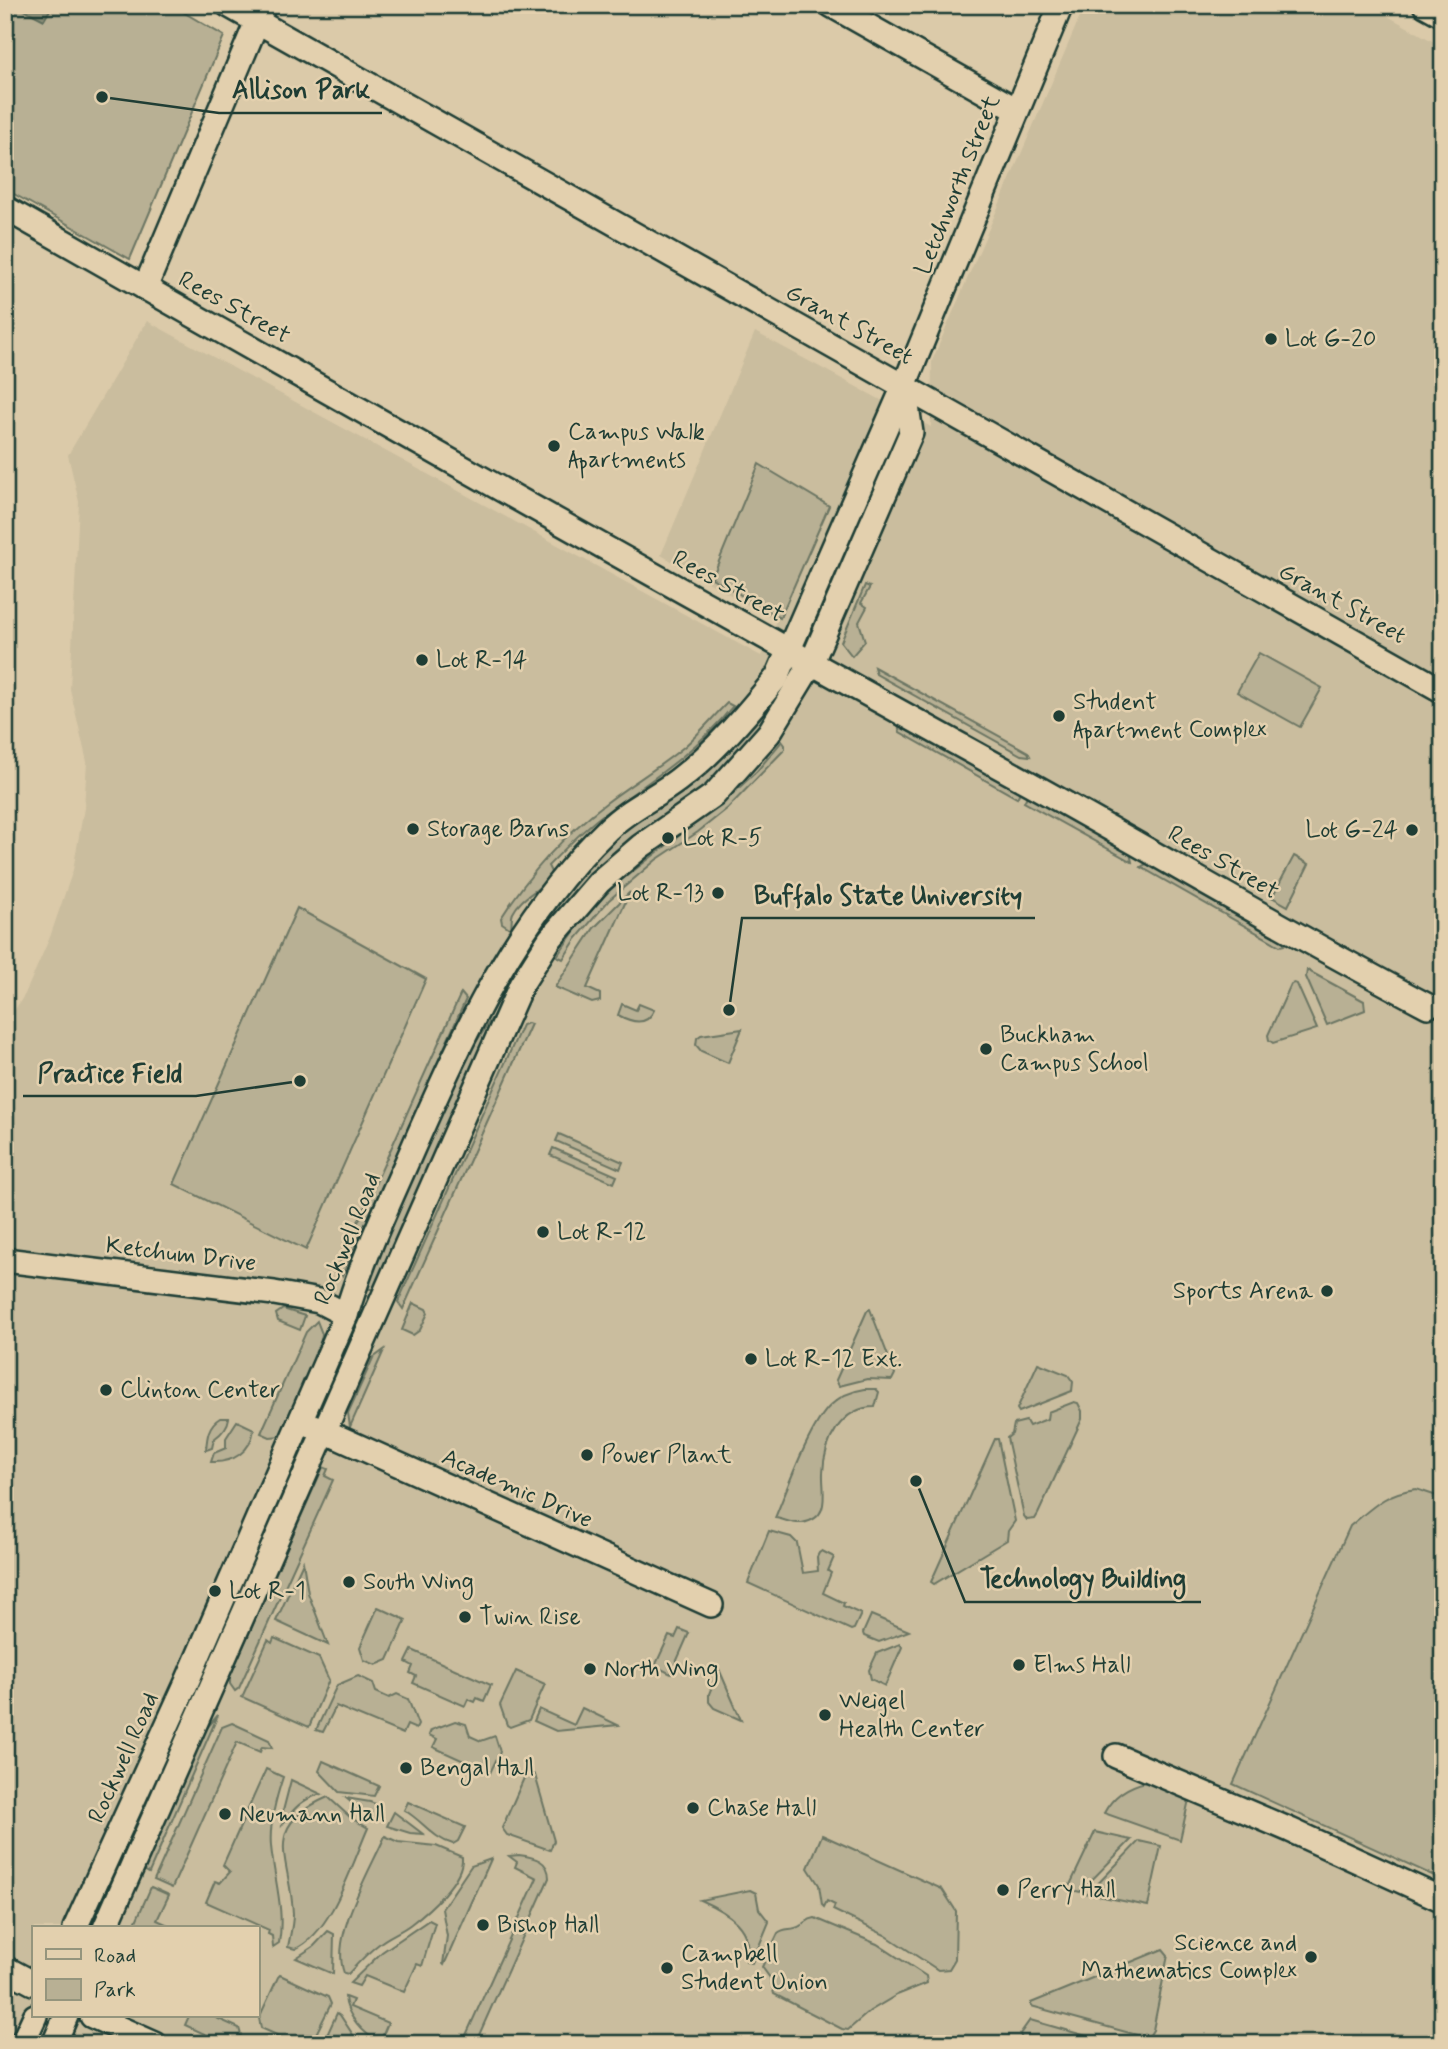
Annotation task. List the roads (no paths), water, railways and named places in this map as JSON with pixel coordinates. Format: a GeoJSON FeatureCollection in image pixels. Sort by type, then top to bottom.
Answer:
{"type":"FeatureCollection","features":[{"type":"Feature","properties":{"kind":"street","name":"Grant Street"},"geometry":{"type":"LineString","coordinates":[[228,5],[261,13],[904,386],[1443,691]]}},
{"type":"Feature","properties":{"kind":"street"},"geometry":{"type":"LineString","coordinates":[[831,5],[1017,110]]}},
{"type":"Feature","properties":{"kind":"street","name":"Letchworth Street"},"geometry":{"type":"LineString","coordinates":[[789,652],[904,386],[1061,5]]}},
{"type":"Feature","properties":{"kind":"street"},"geometry":{"type":"LineString","coordinates":[[1425,5],[1443,15]]}},
{"type":"Feature","properties":{"kind":"street"},"geometry":{"type":"LineString","coordinates":[[145,288],[261,13]]}},
{"type":"Feature","properties":{"kind":"street","name":"Rees Street"},"geometry":{"type":"LineString","coordinates":[[5,208],[1322,951],[1428,1006]]}},
{"type":"Feature","properties":{"kind":"street"},"geometry":{"type":"LineString","coordinates":[[106,1926],[521,985],[550,939],[599,883],[641,846],[713,795],[769,733],[811,664],[911,433],[904,386]]}},
{"type":"Feature","properties":{"kind":"street","name":"Rockwell Road"},"geometry":{"type":"LineString","coordinates":[[76,1926],[180,1696],[346,1315],[358,1272],[461,1040],[504,962],[563,878],[610,827],[680,779],[745,718],[777,677],[789,652]]}},
{"type":"Feature","properties":{"kind":"street","name":"Ketchum Drive"},"geometry":{"type":"LineString","coordinates":[[5,1260],[274,1293],[319,1301],[346,1315]]}},
{"type":"Feature","properties":{"kind":"street","name":"Academic Drive"},"geometry":{"type":"LineString","coordinates":[[300,1420],[712,1605]]}},
{"type":"Feature","properties":{"kind":"street"},"geometry":{"type":"LineString","coordinates":[[1116,1756],[1290,1830],[1443,1900]]}},
{"type":"Feature","properties":{"kind":"street"},"geometry":{"type":"LineString","coordinates":[[5,1968],[32,1982]]}},
{"type":"Feature","properties":{"kind":"street"},"geometry":{"type":"LineString","coordinates":[[22,2044],[34,2018]]}},
{"type":"Feature","properties":{"kind":"street"},"geometry":{"type":"LineString","coordinates":[[54,2044],[65,2018]]}},
{"type":"Feature","properties":{"kind":"street"},"geometry":{"type":"LineString","coordinates":[[96,2018],[155,2044]]}},
{"type":"Feature","properties":{"kind":"place","name":"Allison Park"},"geometry":{"type":"Point","coordinates":[102,97]}},
{"type":"Feature","properties":{"kind":"place","name":"Lot G-20"},"geometry":{"type":"Point","coordinates":[1271,339]}},
{"type":"Feature","properties":{"kind":"place","name":"Campus Walk Apartments"},"geometry":{"type":"Point","coordinates":[554,446]}},
{"type":"Feature","properties":{"kind":"place","name":"Lot R-14"},"geometry":{"type":"Point","coordinates":[422,660]}},
{"type":"Feature","properties":{"kind":"place","name":"Student Apartment Complex"},"geometry":{"type":"Point","coordinates":[1059,716]}},
{"type":"Feature","properties":{"kind":"place","name":"Storage Barns"},"geometry":{"type":"Point","coordinates":[413,829]}},
{"type":"Feature","properties":{"kind":"place","name":"Lot G-24"},"geometry":{"type":"Point","coordinates":[1412,830]}},
{"type":"Feature","properties":{"kind":"place","name":"Lot R-5"},"geometry":{"type":"Point","coordinates":[668,838]}},
{"type":"Feature","properties":{"kind":"place","name":"Lot R-13"},"geometry":{"type":"Point","coordinates":[718,893]}},
{"type":"Feature","properties":{"kind":"place","name":"Buffalo State University"},"geometry":{"type":"Point","coordinates":[729,1010]}},
{"type":"Feature","properties":{"kind":"place","name":"Buckham Campus School"},"geometry":{"type":"Point","coordinates":[986,1049]}},
{"type":"Feature","properties":{"kind":"place","name":"Practice Field"},"geometry":{"type":"Point","coordinates":[300,1081]}},
{"type":"Feature","properties":{"kind":"place","name":"Lot R-12"},"geometry":{"type":"Point","coordinates":[543,1232]}},
{"type":"Feature","properties":{"kind":"place","name":"Sports Arena"},"geometry":{"type":"Point","coordinates":[1327,1291]}},
{"type":"Feature","properties":{"kind":"place","name":"Lot R-12 Ext."},"geometry":{"type":"Point","coordinates":[751,1359]}},
{"type":"Feature","properties":{"kind":"place","name":"Clinton Center"},"geometry":{"type":"Point","coordinates":[106,1390]}},
{"type":"Feature","properties":{"kind":"place","name":"Power Plant"},"geometry":{"type":"Point","coordinates":[587,1455]}},
{"type":"Feature","properties":{"kind":"place","name":"Technology Building"},"geometry":{"type":"Point","coordinates":[916,1481]}},
{"type":"Feature","properties":{"kind":"place","name":"South Wing"},"geometry":{"type":"Point","coordinates":[349,1582]}},
{"type":"Feature","properties":{"kind":"place","name":"Lot R-1"},"geometry":{"type":"Point","coordinates":[215,1591]}},
{"type":"Feature","properties":{"kind":"place","name":"Twin Rise"},"geometry":{"type":"Point","coordinates":[465,1617]}},
{"type":"Feature","properties":{"kind":"place","name":"Elms Hall"},"geometry":{"type":"Point","coordinates":[1019,1665]}},
{"type":"Feature","properties":{"kind":"place","name":"North Wing"},"geometry":{"type":"Point","coordinates":[590,1669]}},
{"type":"Feature","properties":{"kind":"place","name":"Weigel Health Center"},"geometry":{"type":"Point","coordinates":[825,1715]}},
{"type":"Feature","properties":{"kind":"place","name":"Bengal Hall"},"geometry":{"type":"Point","coordinates":[406,1768]}},
{"type":"Feature","properties":{"kind":"place","name":"Chase Hall"},"geometry":{"type":"Point","coordinates":[693,1808]}},
{"type":"Feature","properties":{"kind":"place","name":"Neumann Hall"},"geometry":{"type":"Point","coordinates":[225,1814]}},
{"type":"Feature","properties":{"kind":"place","name":"Perry Hall"},"geometry":{"type":"Point","coordinates":[1003,1890]}},
{"type":"Feature","properties":{"kind":"place","name":"Bishop Hall"},"geometry":{"type":"Point","coordinates":[483,1925]}},
{"type":"Feature","properties":{"kind":"place","name":"Science and Mathematics Complex"},"geometry":{"type":"Point","coordinates":[1311,1957]}},
{"type":"Feature","properties":{"kind":"place","name":"Campbell Student Union"},"geometry":{"type":"Point","coordinates":[667,1968]}}]}
